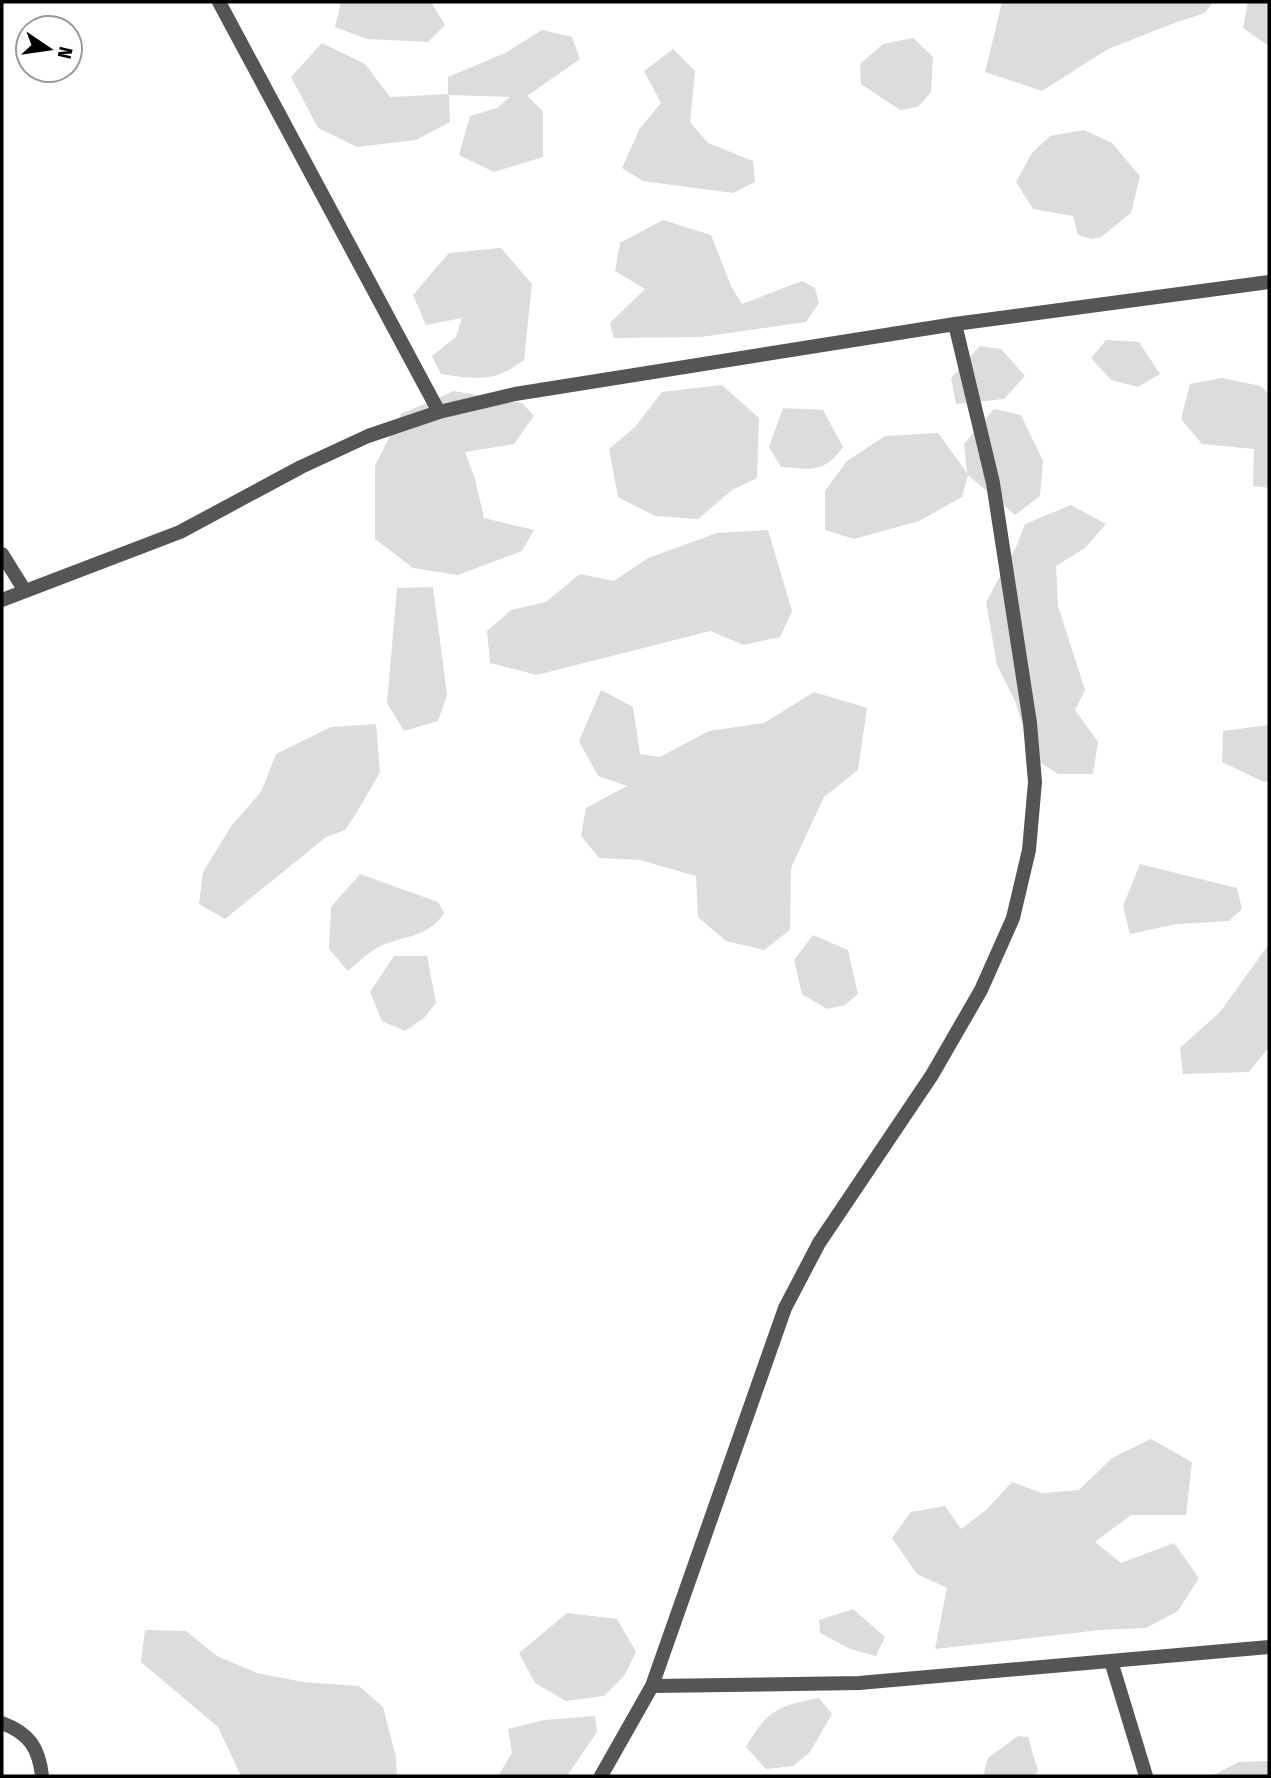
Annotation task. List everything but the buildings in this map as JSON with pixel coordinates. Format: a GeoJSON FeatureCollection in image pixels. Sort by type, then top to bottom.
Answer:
{"type":"FeatureCollection","features":[{"type":"Feature","properties":{"kind":"street"},"geometry":{"type":"LineString","coordinates":[[219,2],[439,412]]}},
{"type":"Feature","properties":{"kind":"street"},"geometry":{"type":"LineString","coordinates":[[2,600],[180,531],[301,467],[368,436],[439,412],[515,394],[955,324],[1269,282]]}},
{"type":"Feature","properties":{"kind":"street"},"geometry":{"type":"LineString","coordinates":[[601,1776],[652,1686],[785,1308],[819,1242],[932,1075],[981,990],[1013,918],[1029,850],[1035,782],[1027,695],[993,483],[955,324]]}},
{"type":"Feature","properties":{"kind":"street"},"geometry":{"type":"LineString","coordinates":[[2,554],[25,591]]}},
{"type":"Feature","properties":{"kind":"street"},"geometry":{"type":"LineString","coordinates":[[652,1686],[859,1682],[1269,1647]]}},
{"type":"Feature","properties":{"kind":"street"},"geometry":{"type":"LineString","coordinates":[[1111,1661],[1146,1776]]}},
{"type":"Feature","properties":{"kind":"street"},"geometry":{"type":"LineString","coordinates":[[2,1723],[17,1728],[27,1736],[36,1748],[42,1776]]}},
{"type":"Feature","properties":{"kind":"shaded area"},"geometry":{"type":"Polygon","coordinates":[[[341,2],[431,2],[445,25],[428,42],[367,39],[335,27],[341,2]]]}},
{"type":"Feature","properties":{"kind":"shaded area"},"geometry":{"type":"Polygon","coordinates":[[[1002,2],[1213,2],[1205,13],[1108,49],[1042,91],[985,72],[1002,2]]]}},
{"type":"Feature","properties":{"kind":"shaded area"},"geometry":{"type":"Polygon","coordinates":[[[1248,2],[1269,2],[1269,46],[1243,28],[1248,2]]]}},
{"type":"Feature","properties":{"kind":"shaded area"},"geometry":{"type":"Polygon","coordinates":[[[542,30],[572,37],[580,59],[527,96],[543,111],[543,157],[494,172],[459,155],[470,116],[497,108],[510,97],[449,95],[450,122],[416,140],[357,147],[318,128],[291,77],[322,43],[365,64],[390,97],[448,94],[448,77],[505,53],[542,30]]]}},
{"type":"Feature","properties":{"kind":"shaded area"},"geometry":{"type":"Polygon","coordinates":[[[913,38],[933,57],[931,92],[918,107],[900,110],[861,84],[860,64],[883,44],[913,38]]]}},
{"type":"Feature","properties":{"kind":"shaded area"},"geometry":{"type":"Polygon","coordinates":[[[673,49],[695,71],[690,122],[708,143],[753,161],[755,182],[733,193],[643,181],[622,168],[640,128],[661,103],[644,71],[673,49]]]}},
{"type":"Feature","properties":{"kind":"shaded area"},"geometry":{"type":"Polygon","coordinates":[[[1084,130],[1112,143],[1140,176],[1131,213],[1101,237],[1092,239],[1078,235],[1073,216],[1033,209],[1016,182],[1032,153],[1050,136],[1084,130]]]}},
{"type":"Feature","properties":{"kind":"shaded area"},"geometry":{"type":"Polygon","coordinates":[[[663,220],[711,235],[731,286],[742,304],[802,281],[815,288],[819,303],[806,322],[701,337],[614,338],[610,323],[645,289],[615,271],[620,243],[663,220]]]}},
{"type":"Feature","properties":{"kind":"shaded area"},"geometry":{"type":"Polygon","coordinates":[[[501,248],[532,284],[524,360],[503,373],[484,378],[441,374],[432,356],[456,337],[462,318],[426,325],[413,295],[449,253],[501,248]]]}},
{"type":"Feature","properties":{"kind":"shaded area"},"geometry":{"type":"Polygon","coordinates":[[[1106,340],[1139,342],[1160,374],[1138,387],[1111,380],[1091,358],[1106,340]]]}},
{"type":"Feature","properties":{"kind":"shaded area"},"geometry":{"type":"Polygon","coordinates":[[[980,346],[1001,349],[1025,376],[1004,399],[956,404],[951,378],[980,346]]]}},
{"type":"Feature","properties":{"kind":"shaded area"},"geometry":{"type":"Polygon","coordinates":[[[1222,378],[1261,386],[1269,395],[1269,488],[1253,486],[1254,449],[1202,444],[1181,419],[1190,384],[1222,378]]]}},
{"type":"Feature","properties":{"kind":"shaded area"},"geometry":{"type":"Polygon","coordinates":[[[722,385],[759,418],[757,478],[732,490],[698,519],[655,516],[618,497],[609,449],[635,427],[662,392],[722,385]]]}},
{"type":"Feature","properties":{"kind":"shaded area"},"geometry":{"type":"Polygon","coordinates":[[[454,391],[522,403],[534,416],[514,444],[465,452],[475,479],[484,518],[534,530],[522,551],[458,575],[413,568],[375,539],[375,466],[401,414],[454,391]]]}},
{"type":"Feature","properties":{"kind":"shaded area"},"geometry":{"type":"Polygon","coordinates":[[[783,408],[823,410],[843,447],[823,466],[801,469],[781,467],[769,447],[783,408]]]}},
{"type":"Feature","properties":{"kind":"shaded area"},"geometry":{"type":"Polygon","coordinates":[[[994,409],[1021,415],[1043,461],[1040,496],[1015,515],[968,475],[962,497],[919,521],[854,539],[825,530],[825,491],[847,461],[885,436],[938,433],[967,473],[964,444],[994,409]]]}},
{"type":"Feature","properties":{"kind":"shaded area"},"geometry":{"type":"Polygon","coordinates":[[[1071,505],[1106,524],[1085,548],[1056,566],[1058,606],[1085,690],[1075,710],[1098,742],[1093,774],[1058,774],[1033,758],[1015,701],[997,665],[986,602],[1016,547],[1025,524],[1071,505]]]}},
{"type":"Feature","properties":{"kind":"shaded area"},"geometry":{"type":"Polygon","coordinates":[[[768,530],[792,611],[780,637],[744,645],[710,631],[537,675],[490,663],[487,631],[511,610],[546,602],[580,574],[614,581],[648,558],[717,533],[768,530]]]}},
{"type":"Feature","properties":{"kind":"shaded area"},"geometry":{"type":"Polygon","coordinates":[[[433,587],[447,695],[438,721],[404,731],[387,703],[397,588],[433,587]]]}},
{"type":"Feature","properties":{"kind":"shaded area"},"geometry":{"type":"Polygon","coordinates":[[[601,690],[633,707],[640,754],[660,757],[709,731],[764,723],[814,692],[867,708],[858,770],[824,797],[791,868],[790,930],[764,950],[726,941],[698,917],[696,876],[640,860],[599,858],[581,836],[586,808],[627,786],[598,776],[579,741],[601,690]]]}},
{"type":"Feature","properties":{"kind":"shaded area"},"geometry":{"type":"Polygon","coordinates":[[[376,724],[380,772],[345,830],[326,837],[225,919],[199,904],[203,872],[232,825],[261,792],[276,754],[331,727],[376,724]]]}},
{"type":"Feature","properties":{"kind":"shaded area"},"geometry":{"type":"Polygon","coordinates":[[[1269,725],[1269,781],[1264,782],[1222,762],[1223,731],[1269,725]]]}},
{"type":"Feature","properties":{"kind":"shaded area"},"geometry":{"type":"Polygon","coordinates":[[[1140,864],[1237,888],[1242,909],[1229,921],[1177,924],[1130,934],[1123,906],[1140,864]]]}},
{"type":"Feature","properties":{"kind":"shaded area"},"geometry":{"type":"Polygon","coordinates":[[[360,874],[438,902],[444,913],[437,922],[421,933],[375,949],[348,971],[329,949],[331,907],[360,874]]]}},
{"type":"Feature","properties":{"kind":"shaded area"},"geometry":{"type":"Polygon","coordinates":[[[813,935],[848,950],[858,994],[845,1005],[827,1009],[802,994],[794,960],[813,935]]]}},
{"type":"Feature","properties":{"kind":"shaded area"},"geometry":{"type":"Polygon","coordinates":[[[1269,944],[1269,1047],[1249,1072],[1183,1074],[1180,1048],[1220,1012],[1269,944]]]}},
{"type":"Feature","properties":{"kind":"shaded area"},"geometry":{"type":"Polygon","coordinates":[[[394,956],[427,956],[436,1003],[424,1018],[405,1031],[382,1021],[370,992],[394,956]]]}},
{"type":"Feature","properties":{"kind":"shaded area"},"geometry":{"type":"Polygon","coordinates":[[[1151,1439],[1192,1462],[1186,1515],[1131,1515],[1095,1542],[1121,1563],[1174,1543],[1199,1578],[1178,1611],[1146,1628],[1100,1630],[935,1649],[947,1588],[917,1574],[892,1538],[911,1512],[945,1506],[961,1529],[986,1510],[1012,1482],[1042,1493],[1079,1490],[1112,1458],[1151,1439]]]}},
{"type":"Feature","properties":{"kind":"shaded area"},"geometry":{"type":"Polygon","coordinates":[[[853,1609],[885,1637],[876,1656],[850,1649],[820,1633],[819,1620],[853,1609]]]}},
{"type":"Feature","properties":{"kind":"shaded area"},"geometry":{"type":"Polygon","coordinates":[[[567,1613],[617,1619],[636,1652],[624,1676],[604,1696],[566,1701],[535,1683],[519,1653],[567,1613]]]}},
{"type":"Feature","properties":{"kind":"shaded area"},"geometry":{"type":"Polygon","coordinates":[[[145,1630],[186,1631],[217,1656],[257,1673],[303,1682],[359,1686],[383,1707],[396,1757],[397,1776],[241,1776],[218,1727],[141,1662],[145,1630]]]}},
{"type":"Feature","properties":{"kind":"shaded area"},"geometry":{"type":"Polygon","coordinates":[[[819,1698],[832,1714],[810,1752],[793,1766],[766,1769],[746,1747],[761,1725],[783,1707],[819,1698]]]}},
{"type":"Feature","properties":{"kind":"shaded area"},"geometry":{"type":"Polygon","coordinates":[[[595,1716],[597,1732],[567,1776],[498,1776],[512,1753],[508,1729],[544,1720],[595,1716]]]}},
{"type":"Feature","properties":{"kind":"shaded area"},"geometry":{"type":"Polygon","coordinates":[[[1018,1736],[1028,1737],[1038,1771],[1034,1776],[983,1776],[988,1758],[1018,1736]]]}},
{"type":"Feature","properties":{"kind":"shaded area"},"geometry":{"type":"Polygon","coordinates":[[[1269,1761],[1269,1776],[1211,1776],[1239,1762],[1269,1761]]]}}]}
